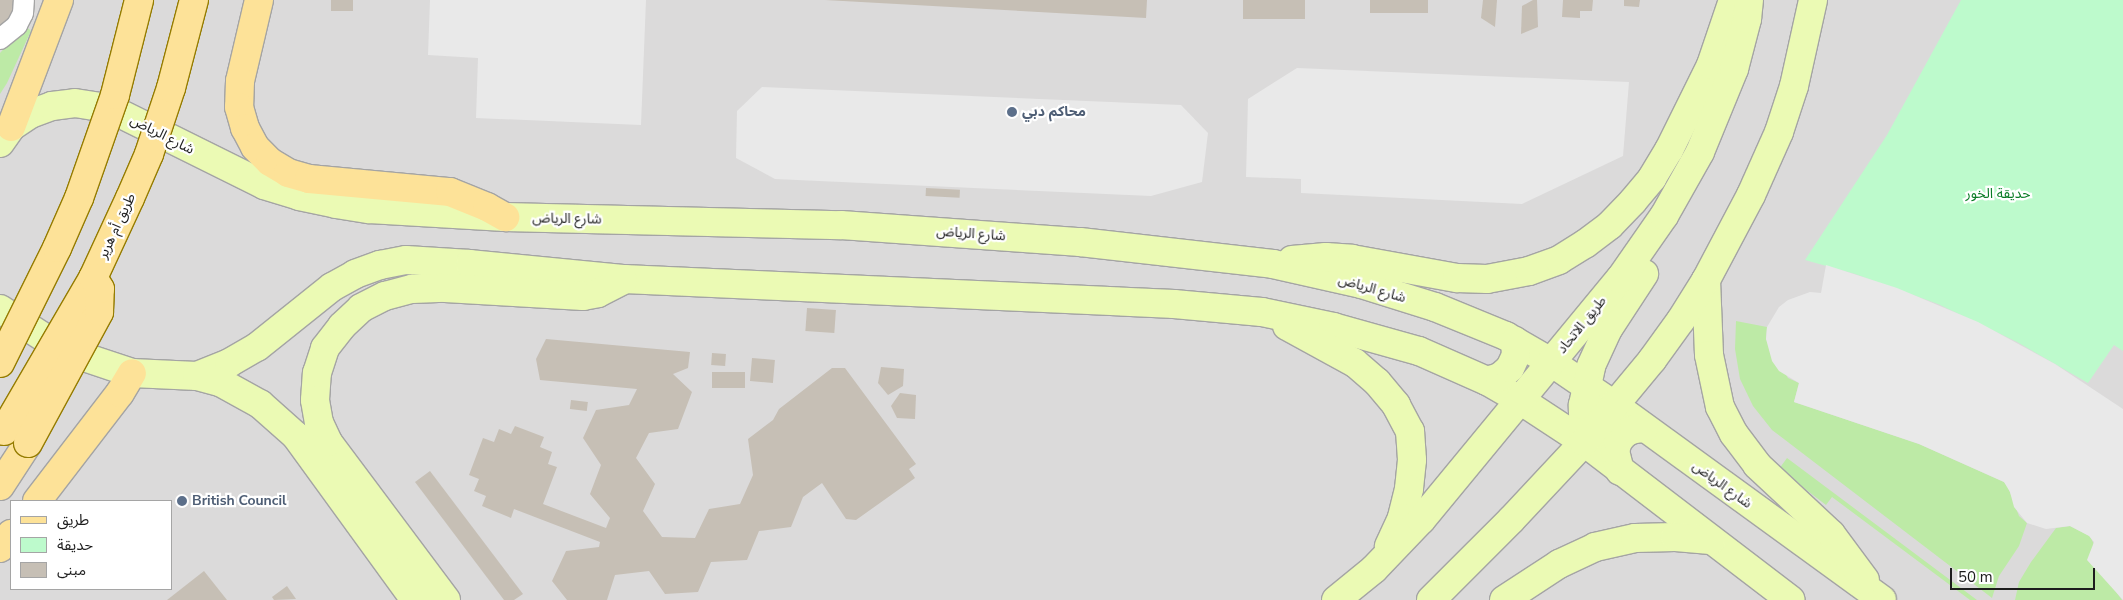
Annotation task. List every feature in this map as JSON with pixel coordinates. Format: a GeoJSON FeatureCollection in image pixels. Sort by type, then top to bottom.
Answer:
{"type":"FeatureCollection","features":[{"type":"Feature","properties":{"kind":"main road"},"geometry":{"type":"LineString","coordinates":[[5,135],[59,0]]}},
{"type":"Feature","properties":{"kind":"main road"},"geometry":{"type":"LineString","coordinates":[[0,363],[45,275],[79,198],[116,95],[139,0]]}},
{"type":"Feature","properties":{"kind":"main road","name":"طريق أم هرير"},"geometry":{"type":"LineString","coordinates":[[2,434],[93,278],[149,154],[172,88],[194,0]]}},
{"type":"Feature","properties":{"kind":"main road"},"geometry":{"type":"LineString","coordinates":[[259,0],[240,81],[239,107],[244,128],[255,147],[270,162],[288,174],[309,179],[450,192],[487,207],[504,217]]}},
{"type":"Feature","properties":{"kind":"main road"},"geometry":{"type":"LineString","coordinates":[[1273,264],[1300,258],[1335,257],[1457,278],[1487,279],[1529,271],[1565,256],[1610,225],[1652,178],[1712,65],[1733,0]]}},
{"type":"Feature","properties":{"kind":"main road","name":"طريق الاتحاد"},"geometry":{"type":"LineString","coordinates":[[1336,600],[1374,569],[1421,520],[1620,279],[1664,216],[1700,152],[1734,69],[1747,19],[1749,0]]}},
{"type":"Feature","properties":{"kind":"main road"},"geometry":{"type":"LineString","coordinates":[[1431,600],[1511,520],[1584,442],[1652,360],[1706,280],[1751,195],[1779,132],[1794,86],[1813,0]]}},
{"type":"Feature","properties":{"kind":"main road","name":"شارع الرياض"},"geometry":{"type":"LineString","coordinates":[[5,135],[30,114],[52,106],[75,103],[111,109],[228,169],[264,185],[299,196],[369,209],[504,217],[840,225],[1080,242],[1273,264],[1361,284],[1435,307],[1515,341],[1551,362],[1614,405],[1876,596]]}},
{"type":"Feature","properties":{"kind":"main road"},"geometry":{"type":"LineString","coordinates":[[1584,442],[1583,423],[1586,386],[1591,366],[1608,329],[1675,226],[1687,202],[1695,178],[1700,152]]}},
{"type":"Feature","properties":{"kind":"main road"},"geometry":{"type":"LineString","coordinates":[[198,376],[229,363],[258,347],[332,287],[355,274],[380,265],[406,260],[470,264],[624,279],[1174,304],[1262,312],[1333,327],[1419,351],[1487,381],[1584,442],[1791,600]]}},
{"type":"Feature","properties":{"kind":"main road"},"geometry":{"type":"LineString","coordinates":[[0,486],[28,443],[99,312],[100,289],[93,278]]}},
{"type":"Feature","properties":{"kind":"main road"},"geometry":{"type":"LineString","coordinates":[[446,600],[328,442],[319,423],[315,400],[317,373],[325,348],[342,326],[361,308],[385,296],[412,289],[445,288],[583,296],[598,293],[624,279]]}},
{"type":"Feature","properties":{"kind":"main road"},"geometry":{"type":"LineString","coordinates":[[1706,280],[1709,355],[1720,407],[1734,434],[1757,466],[1831,534],[1876,596]]}},
{"type":"Feature","properties":{"kind":"main road"},"geometry":{"type":"LineString","coordinates":[[0,309],[59,347],[84,358],[132,373],[198,376],[220,382],[260,404],[296,436],[415,600]]}},
{"type":"Feature","properties":{"kind":"main road"},"geometry":{"type":"LineString","coordinates":[[1262,312],[1354,363],[1377,382],[1396,405],[1410,431],[1412,460],[1409,489],[1402,518],[1390,544],[1374,569]]}},
{"type":"Feature","properties":{"kind":"main road"},"geometry":{"type":"LineString","coordinates":[[1487,381],[1500,377],[1510,368],[1516,355],[1515,341]]}},
{"type":"Feature","properties":{"kind":"main road"},"geometry":{"type":"LineString","coordinates":[[37,500],[120,393],[132,373]]}},
{"type":"Feature","properties":{"kind":"main road"},"geometry":{"type":"LineString","coordinates":[[1620,471],[1615,451],[1618,441],[1630,431],[1644,428]]}},
{"type":"Feature","properties":{"kind":"main road"},"geometry":{"type":"LineString","coordinates":[[0,548],[10,535]]}},
{"type":"Feature","properties":{"kind":"main road"},"geometry":{"type":"LineString","coordinates":[[1504,600],[1559,564],[1595,547],[1635,538],[1675,537],[1711,540]]}},
{"type":"Feature","properties":{"kind":"street"},"geometry":{"type":"LineString","coordinates":[[0,39],[17,25],[23,13],[24,0]]}},
{"type":"Feature","properties":{"kind":"shaded area"},"geometry":{"type":"Polygon","coordinates":[[[0,0],[2123,0],[2123,600],[0,600],[0,0]]]}},
{"type":"Feature","properties":{"kind":"shaded area"},"geometry":{"type":"Polygon","coordinates":[[[430,0],[646,0],[641,125],[476,118],[478,58],[428,55],[430,0]]]}},
{"type":"Feature","properties":{"kind":"shaded area"},"geometry":{"type":"Polygon","coordinates":[[[1297,68],[1629,82],[1623,156],[1522,204],[1301,193],[1301,179],[1246,177],[1248,99],[1297,68]]]}},
{"type":"Feature","properties":{"kind":"shaded area"},"geometry":{"type":"Polygon","coordinates":[[[762,87],[1181,105],[1208,133],[1202,182],[1151,196],[775,179],[736,158],[737,111],[762,87]]]}},
{"type":"Feature","properties":{"kind":"shaded area"},"geometry":{"type":"Polygon","coordinates":[[[1826,265],[1897,288],[1978,322],[2055,364],[2123,409],[2123,600],[2087,560],[2094,542],[2089,536],[2070,526],[2046,529],[2027,523],[2014,507],[2010,492],[2004,482],[1919,444],[1794,402],[1799,383],[1779,371],[1772,361],[1766,339],[1767,327],[1779,307],[1788,300],[1810,292],[1821,293],[1826,265]]]}},
{"type":"Feature","properties":{"kind":"green space","name":"حديقة الخور"},"geometry":{"type":"Polygon","coordinates":[[[1961,0],[2123,0],[2123,351],[2114,345],[2088,383],[2017,342],[1938,304],[1855,274],[1805,260],[1887,135],[1961,0]]]}},
{"type":"Feature","properties":{"kind":"green space"},"geometry":{"type":"Polygon","coordinates":[[[25,25],[31,31],[0,94],[0,53],[25,25]]]}},
{"type":"Feature","properties":{"kind":"green space"},"geometry":{"type":"Polygon","coordinates":[[[1736,321],[1767,327],[1766,339],[1788,378],[1799,383],[1794,402],[1919,444],[2004,482],[2008,487],[2019,516],[2027,523],[2019,546],[1999,576],[1992,598],[1772,430],[1753,406],[1740,379],[1735,349],[1736,321]]]}},
{"type":"Feature","properties":{"kind":"green space"},"geometry":{"type":"Polygon","coordinates":[[[1787,458],[1977,600],[1970,600],[1832,497],[1826,505],[1779,469],[1787,458]]]}},
{"type":"Feature","properties":{"kind":"green space"},"geometry":{"type":"Polygon","coordinates":[[[2070,526],[2090,536],[2122,600],[2015,600],[2019,582],[2056,528],[2070,526]]]}},
{"type":"Feature","properties":{"kind":"building"},"geometry":{"type":"Polygon","coordinates":[[[0,0],[19,0],[14,17],[0,32],[0,0]]]}},
{"type":"Feature","properties":{"kind":"building"},"geometry":{"type":"Polygon","coordinates":[[[331,0],[353,0],[353,11],[331,11],[331,0]]]}},
{"type":"Feature","properties":{"kind":"building"},"geometry":{"type":"Polygon","coordinates":[[[825,0],[1147,0],[1146,18],[825,0]]]}},
{"type":"Feature","properties":{"kind":"building"},"geometry":{"type":"Polygon","coordinates":[[[1243,0],[1305,0],[1305,19],[1243,19],[1243,0]]]}},
{"type":"Feature","properties":{"kind":"building"},"geometry":{"type":"Polygon","coordinates":[[[1370,0],[1428,0],[1428,13],[1370,13],[1370,0]]]}},
{"type":"Feature","properties":{"kind":"building"},"geometry":{"type":"Polygon","coordinates":[[[1483,0],[1497,0],[1495,27],[1481,18],[1483,0]]]}},
{"type":"Feature","properties":{"kind":"building"},"geometry":{"type":"Polygon","coordinates":[[[1537,0],[1538,27],[1521,34],[1522,6],[1537,0]]]}},
{"type":"Feature","properties":{"kind":"building"},"geometry":{"type":"Polygon","coordinates":[[[1563,0],[1593,0],[1592,11],[1580,11],[1580,18],[1562,17],[1563,0]]]}},
{"type":"Feature","properties":{"kind":"building"},"geometry":{"type":"Polygon","coordinates":[[[1624,0],[1640,0],[1639,7],[1624,6],[1624,0]]]}},
{"type":"Feature","properties":{"kind":"building"},"geometry":{"type":"Polygon","coordinates":[[[926,188],[960,190],[960,198],[926,196],[926,188]]]}},
{"type":"Feature","properties":{"kind":"building"},"geometry":{"type":"Polygon","coordinates":[[[807,308],[836,310],[834,333],[805,331],[807,308]]]}},
{"type":"Feature","properties":{"kind":"building"},"geometry":{"type":"Polygon","coordinates":[[[546,339],[690,352],[688,368],[673,374],[692,392],[678,429],[649,433],[636,458],[655,484],[643,511],[662,537],[695,538],[709,509],[740,504],[753,475],[748,439],[773,420],[779,409],[832,368],[845,368],[916,464],[909,469],[915,478],[856,520],[846,519],[822,483],[803,497],[791,527],[759,531],[747,560],[711,562],[698,592],[665,594],[649,571],[615,575],[607,600],[567,600],[552,581],[566,551],[599,547],[600,542],[514,509],[511,518],[482,506],[486,496],[474,491],[479,479],[469,475],[483,438],[494,442],[499,429],[511,434],[515,426],[544,437],[540,447],[552,452],[548,464],[557,467],[543,504],[606,528],[610,518],[590,494],[601,465],[583,438],[596,410],[629,405],[637,389],[540,380],[536,359],[546,339]]]}},
{"type":"Feature","properties":{"kind":"building"},"geometry":{"type":"Polygon","coordinates":[[[712,353],[726,354],[725,366],[711,365],[712,353]]]}},
{"type":"Feature","properties":{"kind":"building"},"geometry":{"type":"Polygon","coordinates":[[[752,358],[775,360],[773,383],[750,381],[752,358]]]}},
{"type":"Feature","properties":{"kind":"building"},"geometry":{"type":"Polygon","coordinates":[[[881,367],[904,369],[903,386],[888,395],[878,383],[881,367]]]}},
{"type":"Feature","properties":{"kind":"building"},"geometry":{"type":"Polygon","coordinates":[[[712,372],[745,372],[745,388],[712,388],[712,372]]]}},
{"type":"Feature","properties":{"kind":"building"},"geometry":{"type":"Polygon","coordinates":[[[900,393],[916,395],[915,419],[897,418],[891,406],[900,393]]]}},
{"type":"Feature","properties":{"kind":"building"},"geometry":{"type":"Polygon","coordinates":[[[571,400],[588,402],[587,411],[570,409],[571,400]]]}},
{"type":"Feature","properties":{"kind":"building"},"geometry":{"type":"Polygon","coordinates":[[[430,471],[523,594],[514,600],[504,600],[415,482],[430,471]]]}},
{"type":"Feature","properties":{"kind":"building"},"geometry":{"type":"Polygon","coordinates":[[[204,571],[227,600],[167,600],[204,571]]]}},
{"type":"Feature","properties":{"kind":"building"},"geometry":{"type":"Polygon","coordinates":[[[287,586],[296,599],[274,600],[272,597],[287,586]]]}},
{"type":"Feature","properties":{"kind":"place","name":"محاكم دبي"},"geometry":{"type":"Point","coordinates":[1012,112]}},
{"type":"Feature","properties":{"kind":"place","name":"British Council"},"geometry":{"type":"Point","coordinates":[182,501]}}]}
